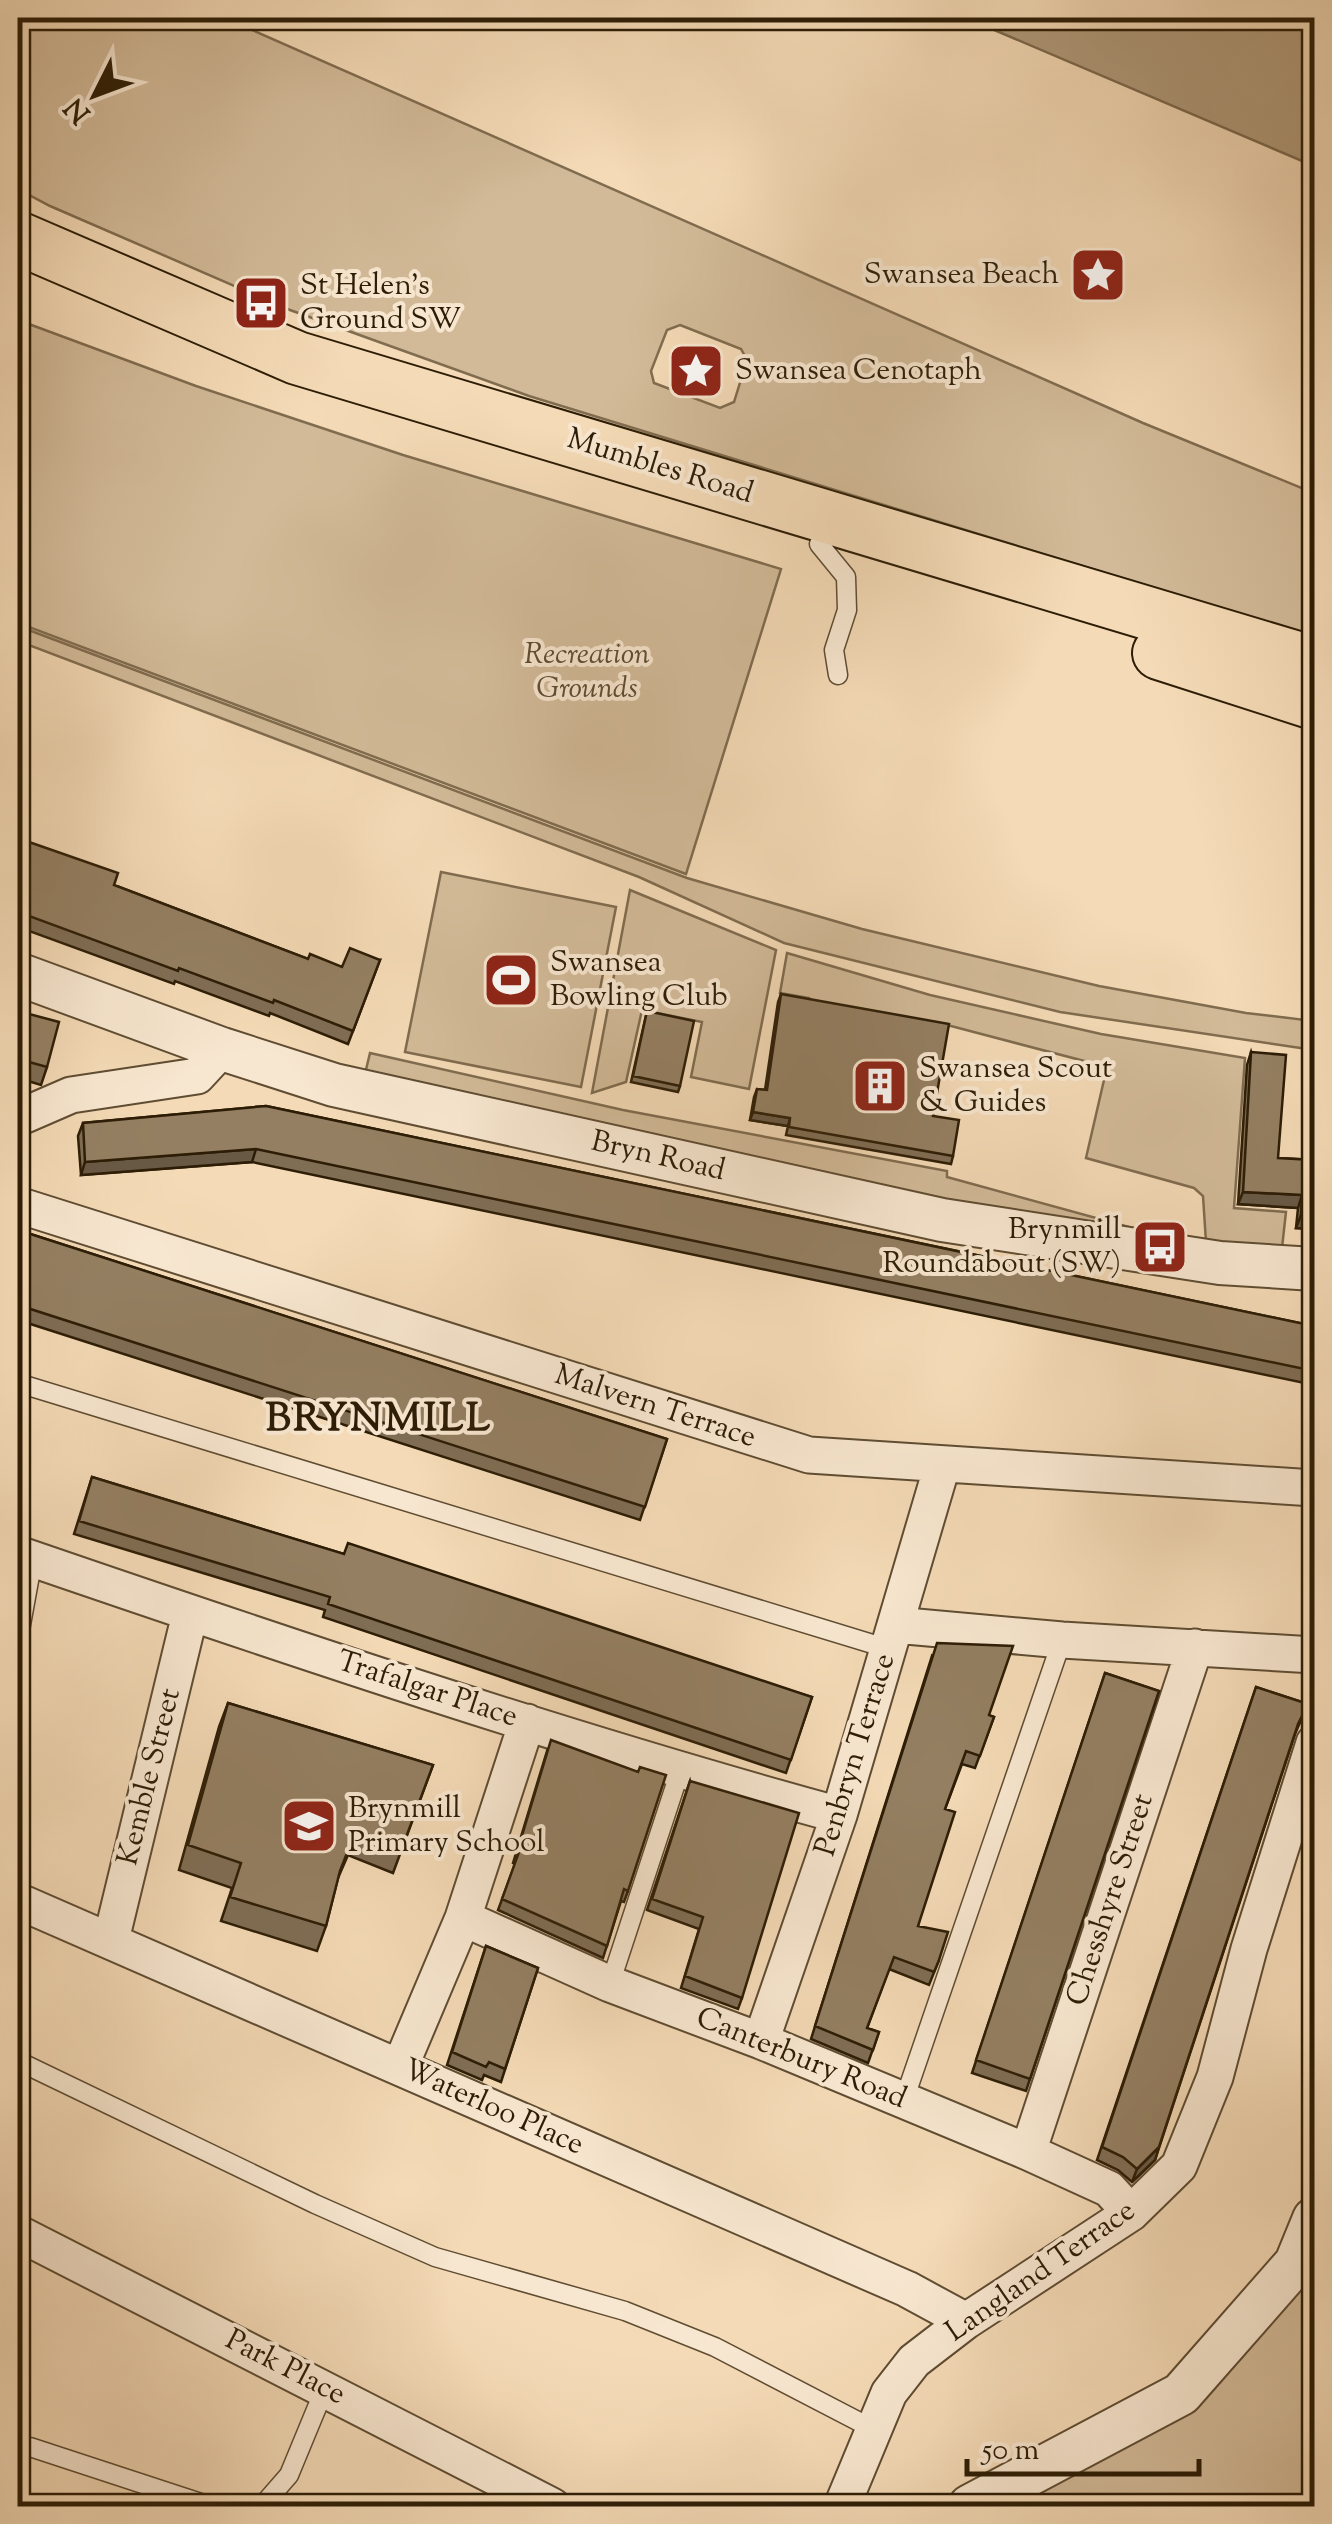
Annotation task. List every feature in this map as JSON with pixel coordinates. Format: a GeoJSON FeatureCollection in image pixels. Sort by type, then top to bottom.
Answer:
{"type":"FeatureCollection","features":[{"type":"Feature","properties":{"kind":"main road","name":"Mumbles Road"},"geometry":{"type":"LineString","coordinates":[[18,238],[297,358],[1314,663]]}},
{"type":"Feature","properties":{"kind":"main road","name":"Mumbles Road"},"geometry":{"type":"LineString","coordinates":[[18,276],[80,303],[288,378],[1314,703]]}},
{"type":"Feature","properties":{"kind":"street","name":"Bryn Road"},"geometry":{"type":"LineString","coordinates":[[18,974],[334,1084],[942,1220],[1220,1262],[1314,1270]]}},
{"type":"Feature","properties":{"kind":"street"},"geometry":{"type":"LineString","coordinates":[[18,1118],[71,1095],[198,1076],[222,1048]]}},
{"type":"Feature","properties":{"kind":"street","name":"Malvern Terrace"},"geometry":{"type":"LineString","coordinates":[[18,1206],[808,1456],[1314,1488]]}},
{"type":"Feature","properties":{"kind":"street","name":"Penbryn Terrace"},"geometry":{"type":"LineString","coordinates":[[761,2041],[839,1815],[942,1466]]}},
{"type":"Feature","properties":{"kind":"street","name":"Trafalgar Place"},"geometry":{"type":"LineString","coordinates":[[25,1557],[680,1771],[839,1815]]}},
{"type":"Feature","properties":{"kind":"street","name":"Kemble Street"},"geometry":{"type":"LineString","coordinates":[[110,1940],[190,1614]]}},
{"type":"Feature","properties":{"kind":"street"},"geometry":{"type":"LineString","coordinates":[[892,1637],[1062,1640],[1314,1655]]}},
{"type":"Feature","properties":{"kind":"street","name":"Chesshyre Street"},"geometry":{"type":"LineString","coordinates":[[1028,2152],[1196,1647]]}},
{"type":"Feature","properties":{"kind":"street"},"geometry":{"type":"LineString","coordinates":[[400,2068],[462,1918],[527,1722]]}},
{"type":"Feature","properties":{"kind":"street","name":"Langland Terrace"},"geometry":{"type":"LineString","coordinates":[[842,2506],[889,2392],[914,2361],[1131,2212],[1179,2166],[1215,2077],[1249,1949],[1314,1743]]}},
{"type":"Feature","properties":{"kind":"street","name":"Waterloo Place"},"geometry":{"type":"LineString","coordinates":[[18,1901],[907,2288],[966,2322]]}},
{"type":"Feature","properties":{"kind":"street","name":"Canterbury Road"},"geometry":{"type":"LineString","coordinates":[[462,1918],[610,1984],[761,2041],[1028,2152],[1109,2189],[1131,2212]]}},
{"type":"Feature","properties":{"kind":"street"},"geometry":{"type":"LineString","coordinates":[[970,2506],[1181,2394],[1296,2263],[1314,2219]]}},
{"type":"Feature","properties":{"kind":"street","name":"Park Place"},"geometry":{"type":"LineString","coordinates":[[22,2245],[325,2388],[552,2506]]}},
{"type":"Feature","properties":{"kind":"lane"},"geometry":{"type":"LineString","coordinates":[[818,544],[846,577],[847,610],[834,650],[838,675]]}},
{"type":"Feature","properties":{"kind":"lane"},"geometry":{"type":"LineString","coordinates":[[18,1383],[892,1637]]}},
{"type":"Feature","properties":{"kind":"lane"},"geometry":{"type":"LineString","coordinates":[[18,1641],[25,1557]]}},
{"type":"Feature","properties":{"kind":"lane"},"geometry":{"type":"LineString","coordinates":[[904,2100],[1062,1640]]}},
{"type":"Feature","properties":{"kind":"lane"},"geometry":{"type":"LineString","coordinates":[[610,1984],[680,1771]]}},
{"type":"Feature","properties":{"kind":"lane"},"geometry":{"type":"LineString","coordinates":[[18,2061],[315,2204],[435,2256],[625,2311],[714,2347],[873,2429]]}},
{"type":"Feature","properties":{"kind":"lane"},"geometry":{"type":"LineString","coordinates":[[262,2506],[289,2474],[325,2388]]}},
{"type":"Feature","properties":{"kind":"lane"},"geometry":{"type":"LineString","coordinates":[[18,2447],[30,2447],[210,2506]]}},
{"type":"Feature","properties":{"kind":"green space"},"geometry":{"type":"Polygon","coordinates":[[[18,18],[225,18],[1143,423],[1314,493],[1314,637],[529,396],[290,310],[18,189],[18,18]],[[680,325],[667,330],[651,371],[654,383],[720,408],[734,402],[747,360],[741,349],[680,325]]]}},
{"type":"Feature","properties":{"kind":"green space","name":"Recreation Grounds"},"geometry":{"type":"Polygon","coordinates":[[[18,320],[196,386],[403,455],[781,569],[686,874],[18,623],[18,320]]]}},
{"type":"Feature","properties":{"kind":"green space"},"geometry":{"type":"Polygon","coordinates":[[[18,626],[687,878],[862,929],[1099,986],[1246,1013],[1314,1021],[1314,1050],[1060,1012],[784,943],[639,877],[18,641],[18,626]]]}},
{"type":"Feature","properties":{"kind":"green space","name":"Swansea Bowling Club"},"geometry":{"type":"Polygon","coordinates":[[[441,872],[616,907],[581,1087],[405,1052],[441,872]]]}},
{"type":"Feature","properties":{"kind":"green space"},"geometry":{"type":"Polygon","coordinates":[[[630,890],[776,950],[749,1089],[691,1077],[702,1022],[642,1010],[626,1082],[592,1093],[630,890]]]}},
{"type":"Feature","properties":{"kind":"green space"},"geometry":{"type":"Polygon","coordinates":[[[787,953],[930,995],[1101,1034],[1245,1058],[1234,1208],[1286,1212],[1282,1248],[1206,1242],[1203,1196],[1194,1188],[1086,1158],[1107,1067],[951,1026],[840,1008],[797,1086],[809,998],[780,993],[787,953]]]}},
{"type":"Feature","properties":{"kind":"green space"},"geometry":{"type":"Polygon","coordinates":[[[370,1053],[623,1110],[947,1171],[947,1177],[1158,1235],[949,1210],[364,1078],[370,1053]]]}},
{"type":"Feature","properties":{"kind":"green space"},"geometry":{"type":"Polygon","coordinates":[[[1314,2258],[1314,2506],[991,2506],[1033,2492],[1314,2258]]]}},
{"type":"Feature","properties":{"kind":"shaded area"},"geometry":{"type":"Polygon","coordinates":[[[966,18],[1314,18],[1314,166],[966,18]]]}},
{"type":"Feature","properties":{"kind":"building"},"geometry":{"type":"Polygon","coordinates":[[[29,842],[118,873],[114,885],[308,959],[310,954],[342,967],[350,948],[380,960],[353,1031],[18,912],[18,843],[29,842]]]}},
{"type":"Feature","properties":{"kind":"building","name":"Swansea Scout & Guides"},"geometry":{"type":"Polygon","coordinates":[[[781,994],[949,1024],[933,1116],[959,1120],[953,1156],[789,1127],[790,1118],[753,1112],[757,1089],[767,1090],[781,994]]]}},
{"type":"Feature","properties":{"kind":"building"},"geometry":{"type":"Polygon","coordinates":[[[18,1011],[59,1022],[47,1067],[18,1059],[18,1011]]]}},
{"type":"Feature","properties":{"kind":"building","name":"Swansea Bowling Club"},"geometry":{"type":"Polygon","coordinates":[[[647,1011],[694,1021],[680,1086],[633,1076],[647,1011]]]}},
{"type":"Feature","properties":{"kind":"building"},"geometry":{"type":"Polygon","coordinates":[[[1251,1052],[1286,1055],[1278,1158],[1314,1160],[1314,1216],[1301,1215],[1302,1195],[1243,1192],[1251,1052]]]}},
{"type":"Feature","properties":{"kind":"building"},"geometry":{"type":"Polygon","coordinates":[[[266,1106],[1314,1326],[1314,1371],[256,1149],[85,1162],[83,1123],[266,1106]]]}},
{"type":"Feature","properties":{"kind":"building"},"geometry":{"type":"Polygon","coordinates":[[[18,1230],[667,1439],[645,1507],[18,1305],[18,1230]]]}},
{"type":"Feature","properties":{"kind":"building"},"geometry":{"type":"Polygon","coordinates":[[[92,1477],[344,1554],[348,1543],[812,1697],[791,1760],[328,1604],[330,1597],[79,1521],[92,1477]]]}},
{"type":"Feature","properties":{"kind":"building"},"geometry":{"type":"Polygon","coordinates":[[[937,1643],[1013,1646],[989,1715],[994,1717],[980,1756],[966,1751],[945,1809],[955,1812],[918,1926],[948,1932],[939,1960],[934,1972],[894,1957],[867,2028],[879,2032],[873,2050],[815,2026],[937,1643]]]}},
{"type":"Feature","properties":{"kind":"building"},"geometry":{"type":"Polygon","coordinates":[[[1105,1673],[1159,1691],[1030,2079],[976,2060],[1105,1673]]]}},
{"type":"Feature","properties":{"kind":"building"},"geometry":{"type":"Polygon","coordinates":[[[1256,1687],[1308,1704],[1298,1724],[1159,2147],[1137,2169],[1102,2147],[1256,1687]]]}},
{"type":"Feature","properties":{"kind":"building"},"geometry":{"type":"Polygon","coordinates":[[[228,1703],[433,1765],[402,1848],[356,1830],[340,1871],[326,1926],[230,1897],[241,1863],[188,1845],[228,1703]]]}},
{"type":"Feature","properties":{"kind":"building"},"geometry":{"type":"Polygon","coordinates":[[[551,1740],[638,1772],[640,1767],[666,1775],[607,1946],[502,1899],[551,1740]]]}},
{"type":"Feature","properties":{"kind":"building"},"geometry":{"type":"Polygon","coordinates":[[[690,1781],[799,1813],[742,1998],[685,1976],[703,1917],[652,1899],[690,1781]]]}},
{"type":"Feature","properties":{"kind":"building"},"geometry":{"type":"Polygon","coordinates":[[[486,1946],[538,1968],[505,2069],[489,2062],[486,2067],[452,2052],[486,1946]]]}},
{"type":"Feature","properties":{"kind":"building"},"geometry":{"type":"Polygon","coordinates":[[[18,2448],[29,2450],[25,2474],[18,2473],[18,2448]]]}},
{"type":"Feature","properties":{"kind":"place","name":"Swansea Beach"},"geometry":{"type":"Point","coordinates":[1098,275]}},
{"type":"Feature","properties":{"kind":"place","name":"St Helen's Ground SW"},"geometry":{"type":"Point","coordinates":[261,303]}},
{"type":"Feature","properties":{"kind":"place","name":"Swansea Cenotaph"},"geometry":{"type":"Point","coordinates":[696,371]}},
{"type":"Feature","properties":{"kind":"place","name":"Swansea Bowling Club"},"geometry":{"type":"Point","coordinates":[511,980]}},
{"type":"Feature","properties":{"kind":"place","name":"Swansea Scout & Guides"},"geometry":{"type":"Point","coordinates":[880,1086]}},
{"type":"Feature","properties":{"kind":"place","name":"Brynmill Roundabout (SW)"},"geometry":{"type":"Point","coordinates":[1160,1247]}},
{"type":"Feature","properties":{"kind":"place","name":"Brynmill Primary School"},"geometry":{"type":"Point","coordinates":[309,1826]}},
{"type":"Feature","properties":{"kind":"district","name":"BRYNMILL"},"geometry":{"type":"Point","coordinates":[379,1420]}}]}
